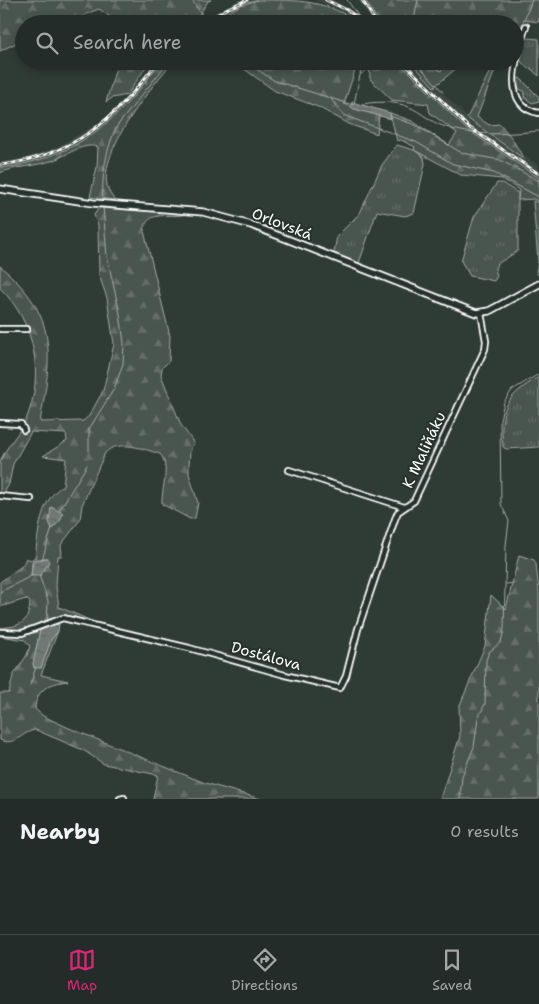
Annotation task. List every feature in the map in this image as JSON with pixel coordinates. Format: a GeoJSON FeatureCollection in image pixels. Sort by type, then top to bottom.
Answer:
{"type":"FeatureCollection","features":[{"type":"Feature","properties":{"kind":"main road","name":"Orlovská"},"geometry":{"type":"LineString","coordinates":[[0,189],[103,204],[203,212],[235,220],[466,310],[481,313]]}},
{"type":"Feature","properties":{"kind":"main road"},"geometry":{"type":"LineString","coordinates":[[481,313],[539,284]]}},
{"type":"Feature","properties":{"kind":"street"},"geometry":{"type":"LineString","coordinates":[[524,32],[526,26]]}},
{"type":"Feature","properties":{"kind":"street"},"geometry":{"type":"LineString","coordinates":[[516,70],[517,101],[524,107],[539,112]]}},
{"type":"Feature","properties":{"kind":"street","name":"K Maliňáku"},"geometry":{"type":"LineString","coordinates":[[289,470],[404,507],[414,501],[485,349],[486,341],[481,313]]}},
{"type":"Feature","properties":{"kind":"street"},"geometry":{"type":"LineString","coordinates":[[0,329],[27,329]]}},
{"type":"Feature","properties":{"kind":"street"},"geometry":{"type":"LineString","coordinates":[[0,423],[21,424],[24,430]]}},
{"type":"Feature","properties":{"kind":"street"},"geometry":{"type":"LineString","coordinates":[[0,496],[31,499]]}},
{"type":"Feature","properties":{"kind":"street","name":"Dostálova"},"geometry":{"type":"LineString","coordinates":[[0,632],[22,633],[63,618],[189,648],[285,675],[340,688],[346,676],[358,629],[395,519],[404,507]]}},
{"type":"Feature","properties":{"kind":"shaded area"},"geometry":{"type":"Polygon","coordinates":[[[238,0],[258,0],[241,5],[223,15],[212,15],[238,0]]]}},
{"type":"Feature","properties":{"kind":"shaded area"},"geometry":{"type":"Polygon","coordinates":[[[315,0],[333,0],[357,15],[348,15],[337,8],[315,0]]]}},
{"type":"Feature","properties":{"kind":"shaded area"},"geometry":{"type":"Polygon","coordinates":[[[358,0],[365,0],[374,15],[368,15],[358,0]]]}},
{"type":"Feature","properties":{"kind":"shaded area"},"geometry":{"type":"Polygon","coordinates":[[[147,70],[155,70],[123,111],[101,129],[57,153],[27,163],[0,168],[0,162],[26,158],[55,148],[97,124],[119,107],[147,70]]]}},
{"type":"Feature","properties":{"kind":"shaded area"},"geometry":{"type":"Polygon","coordinates":[[[407,70],[419,70],[471,121],[539,166],[539,178],[465,128],[407,70]]]}},
{"type":"Feature","properties":{"kind":"green space"},"geometry":{"type":"Polygon","coordinates":[[[0,0],[211,0],[208,1],[199,15],[108,15],[99,9],[85,15],[15,15],[15,44],[0,51],[0,0]]]}},
{"type":"Feature","properties":{"kind":"green space"},"geometry":{"type":"Polygon","coordinates":[[[258,0],[300,1],[324,6],[346,15],[223,15],[241,5],[258,0]]]}},
{"type":"Feature","properties":{"kind":"green space"},"geometry":{"type":"Polygon","coordinates":[[[365,0],[532,0],[524,20],[524,15],[374,15],[365,0]]]}},
{"type":"Feature","properties":{"kind":"green space"},"geometry":{"type":"Polygon","coordinates":[[[532,0],[539,0],[539,22],[524,20],[532,0]]]}},
{"type":"Feature","properties":{"kind":"green space"},"geometry":{"type":"Polygon","coordinates":[[[526,38],[539,39],[539,76],[524,65],[524,44],[526,38]]]}},
{"type":"Feature","properties":{"kind":"green space"},"geometry":{"type":"Polygon","coordinates":[[[115,70],[144,70],[127,95],[112,98],[106,102],[115,70]]]}},
{"type":"Feature","properties":{"kind":"green space"},"geometry":{"type":"Polygon","coordinates":[[[154,70],[166,70],[137,108],[113,149],[107,168],[107,186],[115,200],[90,197],[97,167],[98,147],[87,146],[48,162],[0,173],[0,168],[51,156],[93,134],[129,102],[154,70]]]}},
{"type":"Feature","properties":{"kind":"green space"},"geometry":{"type":"Polygon","coordinates":[[[246,70],[355,70],[344,104],[379,116],[377,134],[351,125],[318,107],[275,91],[246,70]]]}},
{"type":"Feature","properties":{"kind":"green space"},"geometry":{"type":"Polygon","coordinates":[[[370,70],[407,70],[465,128],[539,178],[539,202],[534,199],[518,200],[519,190],[502,179],[461,175],[414,150],[415,147],[401,140],[397,141],[390,113],[412,121],[449,145],[457,133],[430,113],[428,104],[392,100],[370,79],[370,70]]]}},
{"type":"Feature","properties":{"kind":"green space"},"geometry":{"type":"Polygon","coordinates":[[[418,70],[454,70],[434,87],[418,70]]]}},
{"type":"Feature","properties":{"kind":"green space"},"geometry":{"type":"Polygon","coordinates":[[[491,70],[495,70],[477,117],[489,125],[500,124],[511,137],[524,159],[467,118],[491,70]]]}},
{"type":"Feature","properties":{"kind":"green space"},"geometry":{"type":"Polygon","coordinates":[[[520,78],[539,97],[539,101],[532,103],[524,97],[525,92],[518,88],[516,79],[520,78]]]}},
{"type":"Feature","properties":{"kind":"green space"},"geometry":{"type":"Polygon","coordinates":[[[397,145],[414,150],[424,157],[425,164],[414,213],[405,216],[377,211],[359,263],[334,253],[337,236],[360,213],[382,165],[397,145]]]}},
{"type":"Feature","properties":{"kind":"green space"},"geometry":{"type":"Polygon","coordinates":[[[497,183],[502,183],[518,193],[518,251],[497,264],[495,268],[497,276],[494,281],[470,276],[461,261],[474,217],[497,183]]]}},
{"type":"Feature","properties":{"kind":"green space"},"geometry":{"type":"Polygon","coordinates":[[[533,201],[539,203],[539,276],[536,272],[538,261],[533,201]]]}},
{"type":"Feature","properties":{"kind":"green space"},"geometry":{"type":"Polygon","coordinates":[[[99,208],[187,214],[154,217],[146,224],[144,231],[170,336],[169,361],[162,368],[161,375],[181,425],[194,443],[190,451],[189,474],[198,503],[195,518],[190,519],[162,504],[165,465],[160,454],[131,446],[117,447],[105,453],[82,505],[80,520],[61,545],[62,556],[58,556],[56,586],[59,607],[94,622],[66,615],[57,623],[40,630],[33,665],[41,668],[51,640],[58,631],[41,675],[68,681],[55,683],[45,688],[38,696],[35,709],[43,716],[69,728],[205,783],[261,799],[153,799],[158,775],[104,764],[83,750],[36,730],[10,742],[0,740],[0,693],[9,693],[13,676],[27,655],[30,646],[25,640],[0,636],[0,628],[18,625],[22,622],[28,615],[30,602],[26,599],[0,607],[0,582],[23,565],[26,558],[31,560],[35,557],[41,517],[49,499],[63,486],[66,459],[43,456],[67,441],[66,434],[31,432],[13,464],[9,484],[3,495],[0,494],[0,463],[4,453],[26,420],[32,403],[35,367],[29,333],[22,316],[0,288],[0,266],[19,284],[33,302],[42,319],[47,337],[47,376],[40,422],[83,421],[89,416],[103,391],[114,344],[107,298],[99,275],[98,225],[94,215],[99,208]],[[47,558],[32,562],[31,576],[47,566],[47,558]]]}},
{"type":"Feature","properties":{"kind":"green space"},"geometry":{"type":"Polygon","coordinates":[[[539,377],[539,447],[506,449],[503,447],[502,422],[507,404],[519,390],[539,377]]]}},
{"type":"Feature","properties":{"kind":"green space"},"geometry":{"type":"Polygon","coordinates":[[[519,555],[534,560],[539,592],[539,799],[440,799],[460,736],[459,707],[485,646],[491,595],[506,609],[519,555]]]}},
{"type":"Feature","properties":{"kind":"water"},"geometry":{"type":"Polygon","coordinates":[[[352,102],[390,113],[391,119],[354,109],[351,107],[352,102]]]}},
{"type":"Feature","properties":{"kind":"water"},"geometry":{"type":"Polygon","coordinates":[[[51,507],[63,513],[60,521],[52,529],[49,522],[51,507]]]}},
{"type":"Feature","properties":{"kind":"water"},"geometry":{"type":"Polygon","coordinates":[[[47,558],[49,562],[40,576],[31,576],[33,560],[47,558]]]}},
{"type":"Feature","properties":{"kind":"water"},"geometry":{"type":"Polygon","coordinates":[[[54,624],[59,624],[58,631],[51,640],[41,668],[34,668],[33,664],[40,630],[54,624]]]}},
{"type":"Feature","properties":{"kind":"waterway"},"geometry":{"type":"LineString","coordinates":[[192,0],[202,15]]}},
{"type":"Feature","properties":{"kind":"waterway"},"geometry":{"type":"LineString","coordinates":[[347,0],[358,15]]}},
{"type":"Feature","properties":{"kind":"waterway"},"geometry":{"type":"LineString","coordinates":[[415,15],[418,0]]}},
{"type":"Feature","properties":{"kind":"waterway"},"geometry":{"type":"LineString","coordinates":[[103,202],[105,163],[113,134],[117,126],[162,70]]}},
{"type":"Feature","properties":{"kind":"waterway"},"geometry":{"type":"LineString","coordinates":[[258,70],[275,81],[353,105]]}},
{"type":"Feature","properties":{"kind":"waterway"},"geometry":{"type":"LineString","coordinates":[[360,74],[361,70]]}},
{"type":"Feature","properties":{"kind":"waterway"},"geometry":{"type":"LineString","coordinates":[[354,104],[360,75],[366,70]]}},
{"type":"Feature","properties":{"kind":"waterway"},"geometry":{"type":"LineString","coordinates":[[423,70],[443,92]]}},
{"type":"Feature","properties":{"kind":"waterway"},"geometry":{"type":"LineString","coordinates":[[331,99],[343,115],[416,142],[453,164],[494,173],[539,197]]}},
{"type":"Feature","properties":{"kind":"waterway"},"geometry":{"type":"LineString","coordinates":[[359,105],[384,102],[404,105],[439,124],[466,132],[503,134],[539,131]]}},
{"type":"Feature","properties":{"kind":"waterway"},"geometry":{"type":"LineString","coordinates":[[390,116],[415,125],[462,153],[500,160],[539,181]]}},
{"type":"Feature","properties":{"kind":"waterway"},"geometry":{"type":"LineString","coordinates":[[89,451],[89,429],[114,389],[123,364],[124,343],[120,314],[107,257],[103,206]]}},
{"type":"Feature","properties":{"kind":"waterway"},"geometry":{"type":"LineString","coordinates":[[460,799],[462,776],[474,747],[478,718],[485,704],[486,660],[489,652],[501,642],[504,629],[506,545],[509,521],[501,504],[500,420],[504,402],[512,390],[539,374]]}},
{"type":"Feature","properties":{"kind":"waterway"},"geometry":{"type":"LineString","coordinates":[[59,511],[87,465]]}},
{"type":"Feature","properties":{"kind":"waterway"},"geometry":{"type":"LineString","coordinates":[[42,560],[52,528]]}},
{"type":"Feature","properties":{"kind":"waterway"},"geometry":{"type":"LineString","coordinates":[[0,592],[33,575]]}},
{"type":"Feature","properties":{"kind":"waterway"},"geometry":{"type":"LineString","coordinates":[[39,575],[48,601],[47,620]]}},
{"type":"Feature","properties":{"kind":"waterway"},"geometry":{"type":"LineString","coordinates":[[506,584],[515,583]]}},
{"type":"Feature","properties":{"kind":"waterway"},"geometry":{"type":"LineString","coordinates":[[30,685],[36,667]]}},
{"type":"Feature","properties":{"kind":"railway"},"geometry":{"type":"LineString","coordinates":[[216,15],[247,0]]}},
{"type":"Feature","properties":{"kind":"railway"},"geometry":{"type":"LineString","coordinates":[[326,0],[354,15]]}},
{"type":"Feature","properties":{"kind":"railway"},"geometry":{"type":"LineString","coordinates":[[362,0],[371,15]]}},
{"type":"Feature","properties":{"kind":"railway"},"geometry":{"type":"LineString","coordinates":[[0,165],[50,153],[91,131],[126,100],[151,70]]}},
{"type":"Feature","properties":{"kind":"railway"},"geometry":{"type":"LineString","coordinates":[[411,70],[467,126],[539,174]]}}]}
